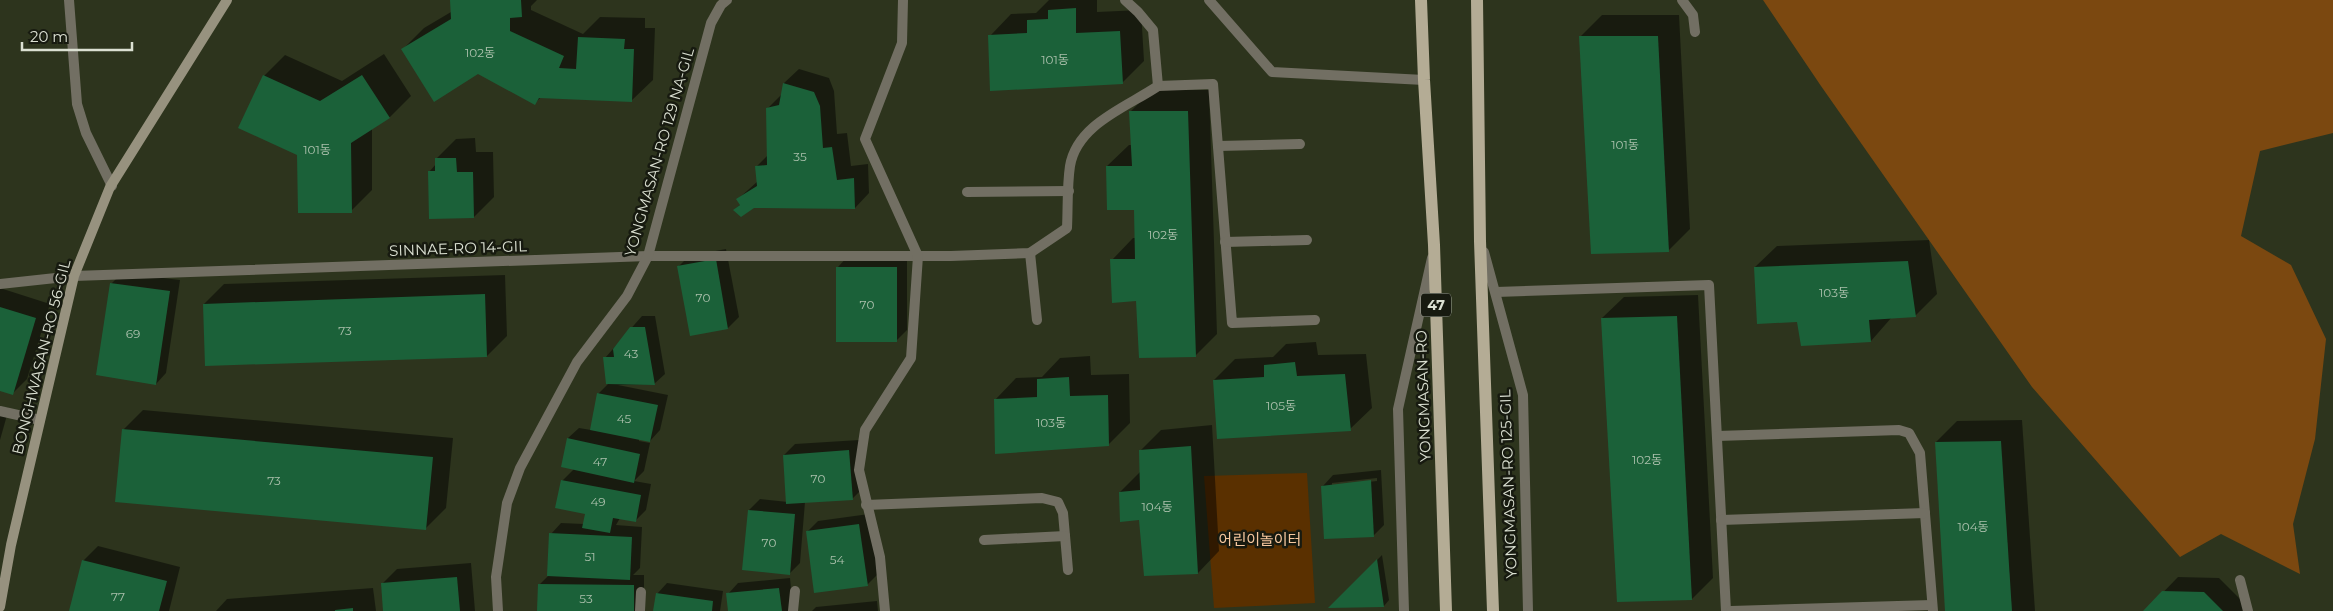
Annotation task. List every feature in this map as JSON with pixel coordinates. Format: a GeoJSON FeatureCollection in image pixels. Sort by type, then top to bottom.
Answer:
{"type":"FeatureCollection","features":[{"type":"Feature","properties":{"kind":"main road","name":"YONGMASAN-RO"},"geometry":{"type":"LineString","coordinates":[[1421,0],[1434,245],[1446,611]]}},
{"type":"Feature","properties":{"kind":"main road"},"geometry":{"type":"LineString","coordinates":[[1476,0],[1480,241],[1493,611]]}},
{"type":"Feature","properties":{"kind":"street"},"geometry":{"type":"LineString","coordinates":[[69,0],[77,104],[86,134],[112,186]]}},
{"type":"Feature","properties":{"kind":"street","name":"BONGHWASAN-RO 56-GIL"},"geometry":{"type":"LineString","coordinates":[[0,607],[4,561],[74,276],[112,186],[227,0]]}},
{"type":"Feature","properties":{"kind":"street","name":"YONGMASAN-RO 129 NA-GIL"},"geometry":{"type":"LineString","coordinates":[[498,611],[496,577],[501,537],[507,503],[520,468],[577,362],[627,296],[648,256],[711,23],[721,5],[727,0]]}},
{"type":"Feature","properties":{"kind":"street"},"geometry":{"type":"LineString","coordinates":[[884,611],[880,557],[859,470],[865,430],[911,358],[918,256],[865,139],[902,42],[903,0]]}},
{"type":"Feature","properties":{"kind":"street"},"geometry":{"type":"LineString","coordinates":[[1125,0],[1153,30],[1158,86]]}},
{"type":"Feature","properties":{"kind":"street"},"geometry":{"type":"LineString","coordinates":[[1209,0],[1272,72],[1424,80]]}},
{"type":"Feature","properties":{"kind":"street"},"geometry":{"type":"LineString","coordinates":[[1682,0],[1693,16],[1695,32]]}},
{"type":"Feature","properties":{"kind":"street"},"geometry":{"type":"LineString","coordinates":[[1037,320],[1030,253],[1067,228],[1070,166],[1076,150],[1085,135],[1117,110],[1158,86],[1213,84],[1232,323],[1314,320]]}},
{"type":"Feature","properties":{"kind":"street"},"geometry":{"type":"LineString","coordinates":[[1218,146],[1300,144]]}},
{"type":"Feature","properties":{"kind":"street"},"geometry":{"type":"LineString","coordinates":[[967,192],[1069,191]]}},
{"type":"Feature","properties":{"kind":"street"},"geometry":{"type":"LineString","coordinates":[[1225,242],[1308,240]]}},
{"type":"Feature","properties":{"kind":"street","name":"YONGMASAN-RO 125-GIL"},"geometry":{"type":"LineString","coordinates":[[1480,241],[1496,292],[1523,396],[1528,611]]}},
{"type":"Feature","properties":{"kind":"street"},"geometry":{"type":"LineString","coordinates":[[1404,611],[1398,409],[1434,245]]}},
{"type":"Feature","properties":{"kind":"street","name":"SINNAE-RO 14-GIL"},"geometry":{"type":"LineString","coordinates":[[0,284],[74,276],[648,256],[918,256],[1030,253]]}},
{"type":"Feature","properties":{"kind":"street"},"geometry":{"type":"LineString","coordinates":[[1496,292],[1709,285],[1726,611]]}},
{"type":"Feature","properties":{"kind":"street"},"geometry":{"type":"LineString","coordinates":[[0,411],[40,420]]}},
{"type":"Feature","properties":{"kind":"street"},"geometry":{"type":"LineString","coordinates":[[1717,436],[1899,430],[1909,433],[1920,453],[1932,608],[1731,611]]}},
{"type":"Feature","properties":{"kind":"street"},"geometry":{"type":"LineString","coordinates":[[866,505],[1042,498],[1058,502],[1063,513],[1068,570]]}},
{"type":"Feature","properties":{"kind":"street"},"geometry":{"type":"LineString","coordinates":[[1722,520],[1924,513]]}},
{"type":"Feature","properties":{"kind":"street"},"geometry":{"type":"LineString","coordinates":[[984,540],[1065,536]]}},
{"type":"Feature","properties":{"kind":"street"},"geometry":{"type":"LineString","coordinates":[[2240,580],[2248,611]]}},
{"type":"Feature","properties":{"kind":"street"},"geometry":{"type":"LineString","coordinates":[[793,611],[796,591]]}},
{"type":"Feature","properties":{"kind":"street"},"geometry":{"type":"LineString","coordinates":[[640,611],[641,592]]}},
{"type":"Feature","properties":{"kind":"green space","name":"어린이놀이터"},"geometry":{"type":"Polygon","coordinates":[[[1307,473],[1315,603],[1214,608],[1204,476],[1307,473]]]}},
{"type":"Feature","properties":{"kind":"shaded area"},"geometry":{"type":"Polygon","coordinates":[[[1763,0],[2333,0],[2333,133],[2260,151],[2241,236],[2291,265],[2326,339],[2315,439],[2293,524],[2300,574],[2221,534],[2180,557],[2032,387],[1763,0]]]}},
{"type":"Feature","properties":{"kind":"building"},"geometry":{"type":"Polygon","coordinates":[[[450,0],[521,0],[522,17],[510,18],[510,31],[564,56],[559,68],[576,69],[578,37],[625,39],[624,49],[634,49],[632,102],[539,98],[535,105],[478,74],[434,102],[401,49],[451,19],[450,0]]]}},
{"type":"Feature","properties":{"kind":"building"},"geometry":{"type":"Polygon","coordinates":[[[1076,8],[1076,33],[1120,31],[1123,84],[990,91],[988,35],[1027,33],[1027,20],[1048,19],[1048,10],[1076,8]]]}},
{"type":"Feature","properties":{"kind":"building"},"geometry":{"type":"Polygon","coordinates":[[[1579,36],[1658,36],[1669,252],[1591,254],[1579,36]]]}},
{"type":"Feature","properties":{"kind":"building"},"geometry":{"type":"Polygon","coordinates":[[[263,75],[320,101],[362,75],[390,118],[351,143],[352,213],[298,213],[297,155],[238,128],[263,75]]]}},
{"type":"Feature","properties":{"kind":"building"},"geometry":{"type":"Polygon","coordinates":[[[783,83],[814,92],[820,106],[823,148],[832,147],[837,180],[854,178],[855,209],[754,208],[741,217],[733,210],[740,205],[736,199],[757,186],[755,166],[767,165],[766,108],[779,105],[783,83]]]}},
{"type":"Feature","properties":{"kind":"building"},"geometry":{"type":"Polygon","coordinates":[[[1129,111],[1188,111],[1196,357],[1139,358],[1136,301],[1112,303],[1110,259],[1135,259],[1134,210],[1107,210],[1106,166],[1132,166],[1129,111]]]}},
{"type":"Feature","properties":{"kind":"building"},"geometry":{"type":"Polygon","coordinates":[[[435,158],[456,158],[457,172],[473,172],[474,218],[429,219],[428,171],[435,171],[435,158]]]}},
{"type":"Feature","properties":{"kind":"building"},"geometry":{"type":"Polygon","coordinates":[[[716,259],[728,329],[690,336],[677,266],[716,259]]]}},
{"type":"Feature","properties":{"kind":"building"},"geometry":{"type":"Polygon","coordinates":[[[1908,261],[1916,317],[1869,320],[1871,342],[1801,346],[1797,322],[1757,324],[1754,267],[1908,261]]]}},
{"type":"Feature","properties":{"kind":"building"},"geometry":{"type":"Polygon","coordinates":[[[836,267],[897,267],[897,342],[836,342],[836,267]]]}},
{"type":"Feature","properties":{"kind":"building"},"geometry":{"type":"Polygon","coordinates":[[[110,283],[170,291],[156,385],[96,375],[110,283]]]}},
{"type":"Feature","properties":{"kind":"building"},"geometry":{"type":"Polygon","coordinates":[[[485,294],[487,357],[205,366],[203,304],[485,294]]]}},
{"type":"Feature","properties":{"kind":"building"},"geometry":{"type":"Polygon","coordinates":[[[0,307],[36,318],[13,395],[0,391],[0,307]]]}},
{"type":"Feature","properties":{"kind":"building"},"geometry":{"type":"Polygon","coordinates":[[[1677,316],[1692,600],[1617,602],[1601,318],[1677,316]]]}},
{"type":"Feature","properties":{"kind":"building"},"geometry":{"type":"Polygon","coordinates":[[[630,327],[645,327],[655,385],[606,384],[603,357],[614,357],[613,349],[630,327]]]}},
{"type":"Feature","properties":{"kind":"building"},"geometry":{"type":"Polygon","coordinates":[[[1295,362],[1297,376],[1345,374],[1351,431],[1217,439],[1213,380],[1264,377],[1264,365],[1295,362]]]}},
{"type":"Feature","properties":{"kind":"building"},"geometry":{"type":"Polygon","coordinates":[[[1069,377],[1070,396],[1108,395],[1109,446],[995,454],[994,399],[1037,397],[1037,379],[1069,377]]]}},
{"type":"Feature","properties":{"kind":"building"},"geometry":{"type":"Polygon","coordinates":[[[597,393],[658,405],[650,442],[590,430],[597,393]]]}},
{"type":"Feature","properties":{"kind":"building"},"geometry":{"type":"Polygon","coordinates":[[[122,429],[433,457],[426,530],[115,502],[122,429]]]}},
{"type":"Feature","properties":{"kind":"building"},"geometry":{"type":"Polygon","coordinates":[[[567,438],[640,454],[634,483],[561,467],[567,438]]]}},
{"type":"Feature","properties":{"kind":"building"},"geometry":{"type":"Polygon","coordinates":[[[2001,441],[2012,611],[1945,611],[1935,442],[2001,441]]]}},
{"type":"Feature","properties":{"kind":"building"},"geometry":{"type":"Polygon","coordinates":[[[1191,446],[1198,574],[1144,576],[1139,520],[1120,522],[1119,492],[1140,490],[1139,450],[1191,446]]]}},
{"type":"Feature","properties":{"kind":"building"},"geometry":{"type":"Polygon","coordinates":[[[849,450],[853,500],[786,504],[783,455],[849,450]]]}},
{"type":"Feature","properties":{"kind":"building"},"geometry":{"type":"Polygon","coordinates":[[[561,480],[641,495],[636,522],[613,518],[610,533],[582,528],[585,514],[555,508],[561,480]]]}},
{"type":"Feature","properties":{"kind":"building"},"geometry":{"type":"Polygon","coordinates":[[[1371,480],[1374,537],[1324,539],[1321,486],[1371,480]]]}},
{"type":"Feature","properties":{"kind":"building"},"geometry":{"type":"Polygon","coordinates":[[[748,510],[795,514],[790,575],[742,570],[748,510]]]}},
{"type":"Feature","properties":{"kind":"building"},"geometry":{"type":"Polygon","coordinates":[[[859,524],[868,586],[814,593],[806,531],[859,524]]]}},
{"type":"Feature","properties":{"kind":"building"},"geometry":{"type":"Polygon","coordinates":[[[549,533],[632,537],[630,580],[547,576],[549,533]]]}},
{"type":"Feature","properties":{"kind":"building"},"geometry":{"type":"Polygon","coordinates":[[[1377,559],[1384,607],[1328,608],[1377,559]]]}},
{"type":"Feature","properties":{"kind":"building"},"geometry":{"type":"Polygon","coordinates":[[[82,560],[167,581],[159,611],[69,611],[82,560]]]}},
{"type":"Feature","properties":{"kind":"building"},"geometry":{"type":"Polygon","coordinates":[[[457,577],[460,611],[383,611],[381,583],[457,577]]]}},
{"type":"Feature","properties":{"kind":"building"},"geometry":{"type":"Polygon","coordinates":[[[538,584],[634,585],[634,611],[537,611],[538,584]]]}},
{"type":"Feature","properties":{"kind":"building"},"geometry":{"type":"Polygon","coordinates":[[[779,588],[782,611],[728,611],[726,593],[779,588]]]}},
{"type":"Feature","properties":{"kind":"building"},"geometry":{"type":"Polygon","coordinates":[[[2162,591],[2204,592],[2223,611],[2143,611],[2162,591]]]}},
{"type":"Feature","properties":{"kind":"building"},"geometry":{"type":"Polygon","coordinates":[[[656,593],[713,601],[712,611],[653,611],[656,593]]]}},
{"type":"Feature","properties":{"kind":"building"},"geometry":{"type":"Polygon","coordinates":[[[353,608],[353,611],[335,611],[335,610],[353,608]]]}}]}
